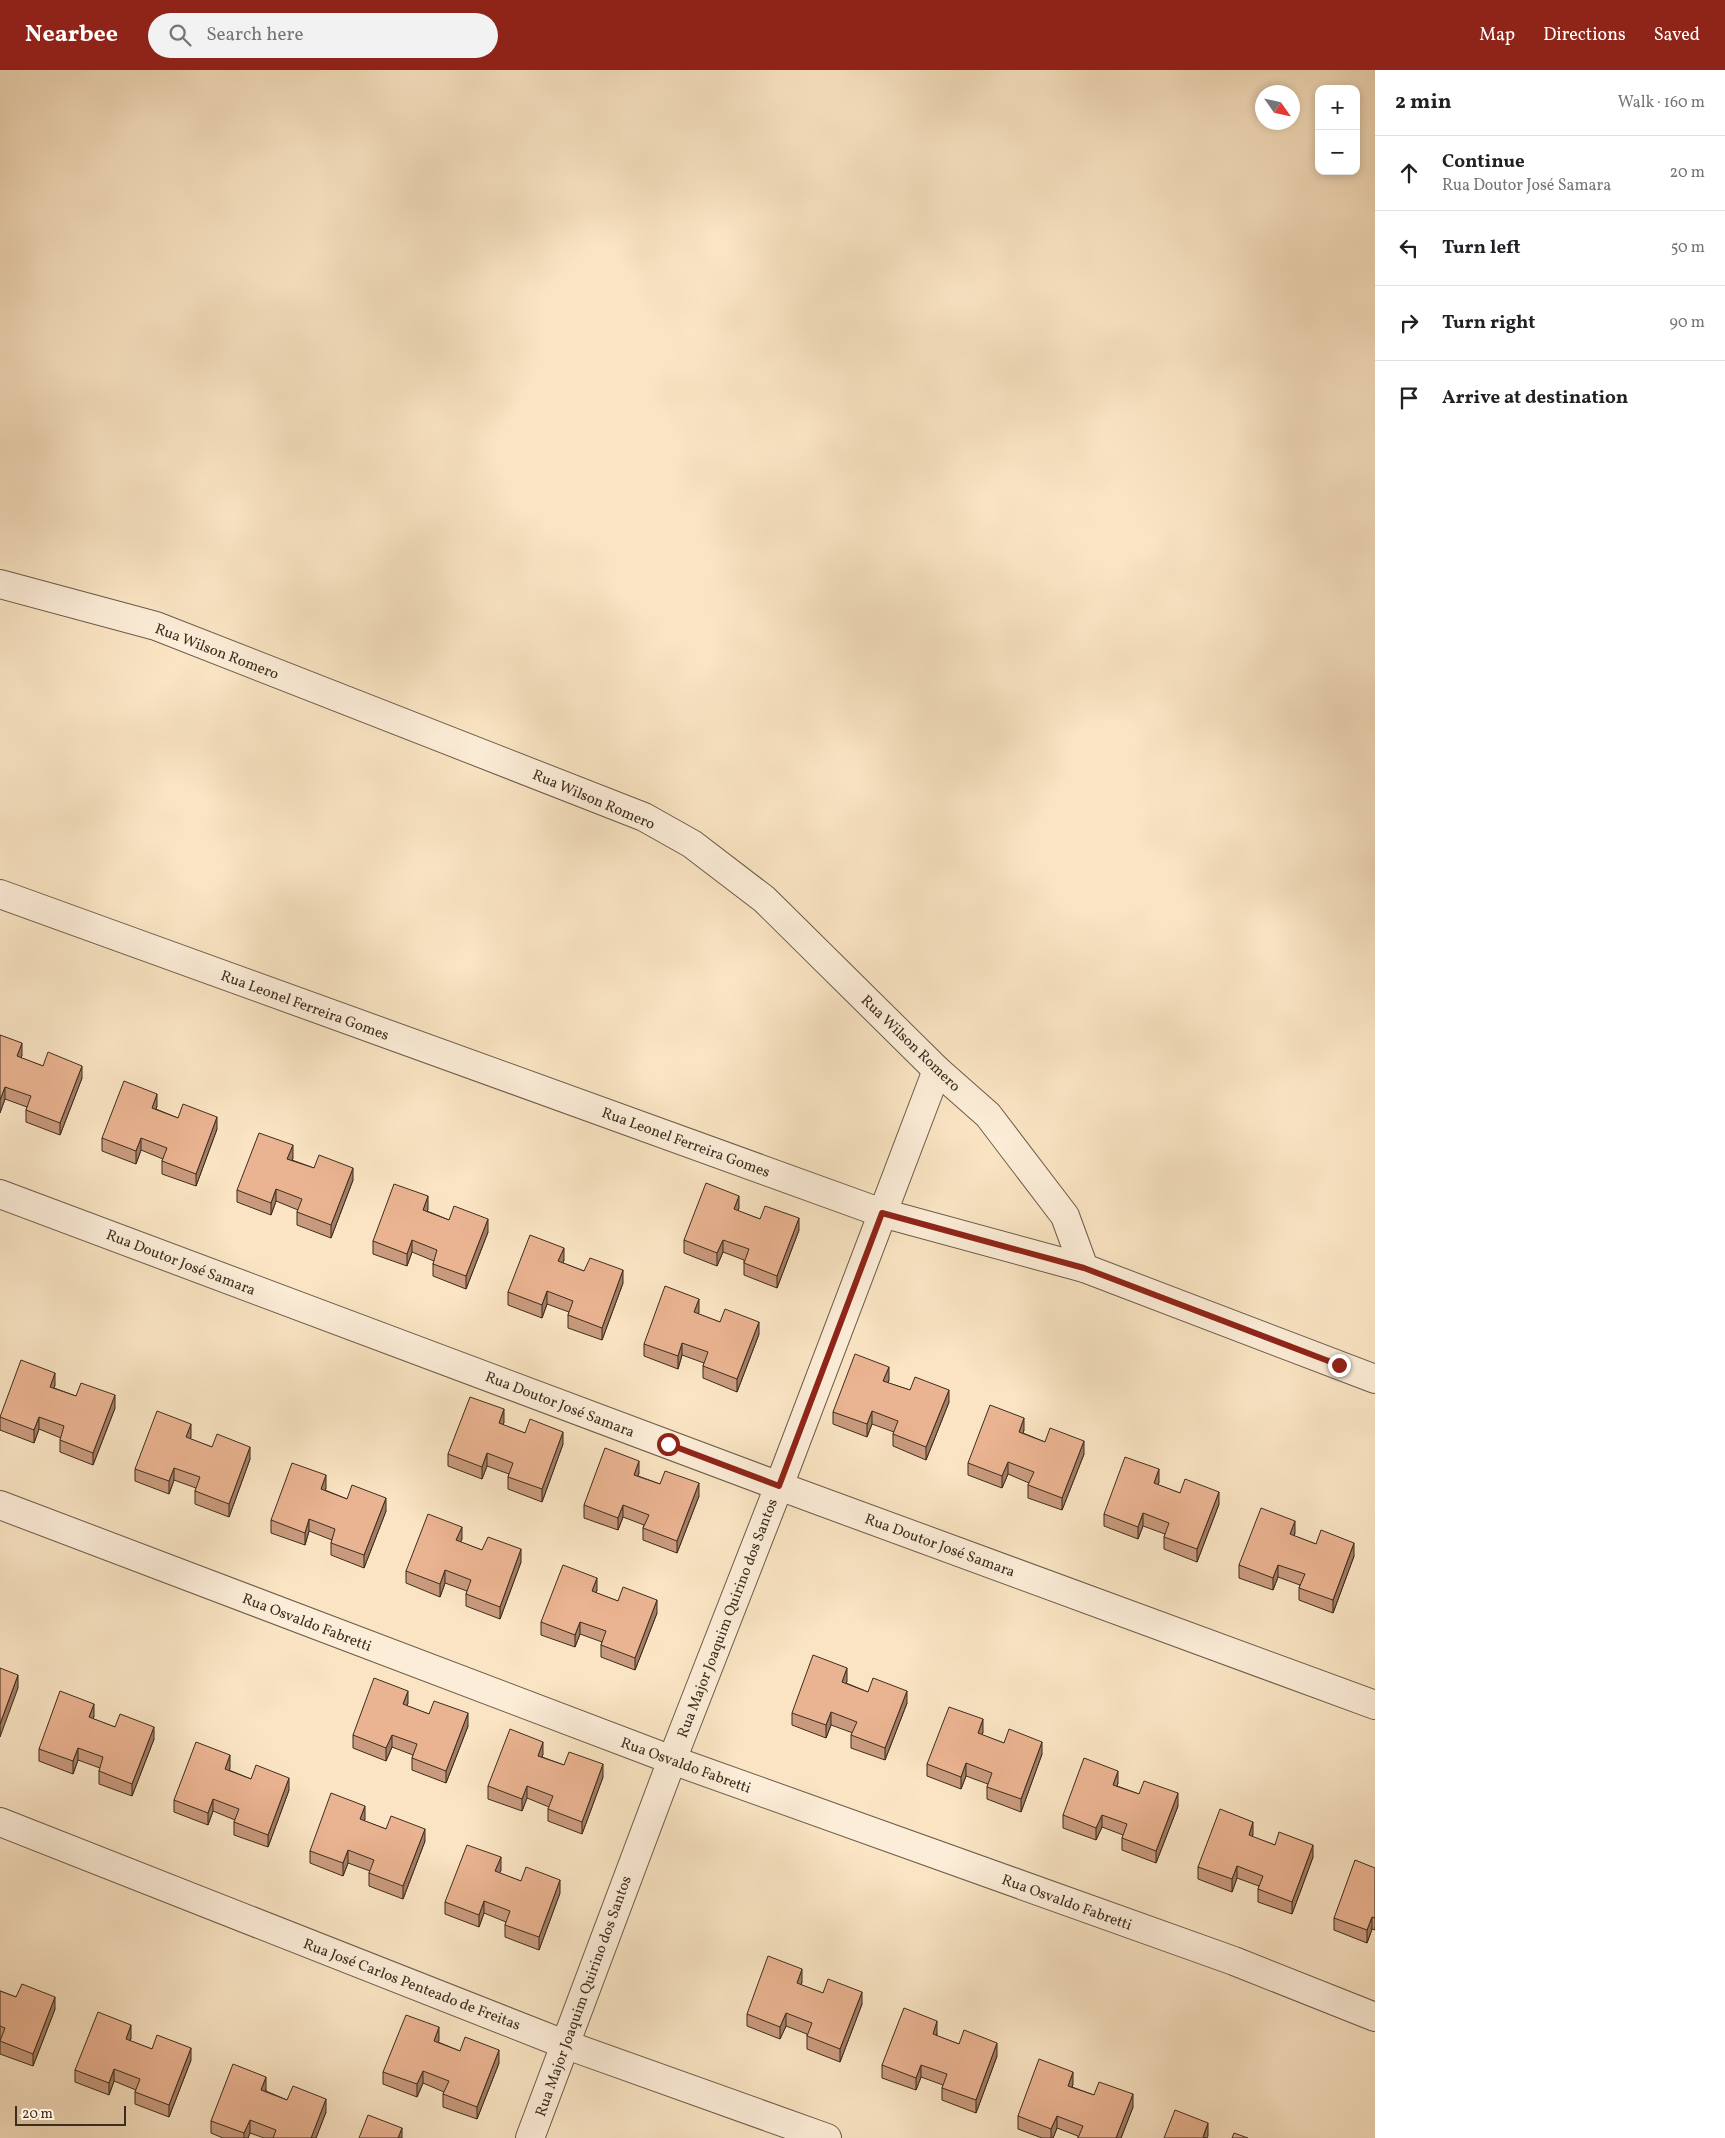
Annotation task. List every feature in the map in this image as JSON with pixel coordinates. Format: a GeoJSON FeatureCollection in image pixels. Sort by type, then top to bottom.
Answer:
{"type":"FeatureCollection","features":[{"type":"Feature","properties":{"kind":"street","name":"Rua Wilson Romero"},"geometry":{"type":"LineString","coordinates":[[0,584],[156,626],[644,817],[692,844],[764,899],[936,1070],[988,1114],[1065,1216],[1084,1268]]}},
{"type":"Feature","properties":{"kind":"street","name":"Rua Leonel Ferreira Gomes"},"geometry":{"type":"LineString","coordinates":[[0,894],[882,1213],[1084,1268],[1375,1379]]}},
{"type":"Feature","properties":{"kind":"street","name":"Rua Major Joaquim Quirino dos Santos"},"geometry":{"type":"LineString","coordinates":[[530,2138],[564,2044],[779,1486],[936,1070]]}},
{"type":"Feature","properties":{"kind":"street","name":"Rua Doutor José Samara"},"geometry":{"type":"LineString","coordinates":[[0,1194],[779,1486],[1375,1705]]}},
{"type":"Feature","properties":{"kind":"street","name":"Rua Osvaldo Fabretti"},"geometry":{"type":"LineString","coordinates":[[0,1505],[672,1760],[1234,1961],[1375,2017]]}},
{"type":"Feature","properties":{"kind":"street","name":"Rua José Carlos Penteado de Freitas"},"geometry":{"type":"LineString","coordinates":[[0,1822],[564,2044],[827,2138]]}},
{"type":"Feature","properties":{"kind":"building"},"geometry":{"type":"Polygon","coordinates":[[[0,1035],[22,1043],[17,1056],[43,1066],[48,1052],[82,1066],[60,1123],[26,1110],[31,1096],[5,1087],[0,1100],[0,1035]]]}},
{"type":"Feature","properties":{"kind":"building"},"geometry":{"type":"Polygon","coordinates":[[[124,1081],[157,1094],[152,1108],[178,1118],[183,1104],[217,1117],[196,1174],[162,1161],[167,1148],[141,1138],[136,1151],[102,1138],[124,1081]]]}},
{"type":"Feature","properties":{"kind":"building"},"geometry":{"type":"Polygon","coordinates":[[[259,1133],[293,1145],[287,1159],[314,1168],[319,1155],[353,1168],[331,1225],[297,1212],[302,1199],[276,1189],[271,1203],[237,1190],[259,1133]]]}},
{"type":"Feature","properties":{"kind":"building"},"geometry":{"type":"Polygon","coordinates":[[[706,1183],[739,1196],[734,1209],[760,1219],[765,1206],[799,1218],[777,1276],[744,1263],[749,1249],[723,1240],[717,1253],[684,1240],[706,1183]]]}},
{"type":"Feature","properties":{"kind":"building"},"geometry":{"type":"Polygon","coordinates":[[[394,1184],[428,1196],[423,1210],[449,1220],[454,1206],[488,1219],[466,1276],[433,1264],[437,1250],[412,1240],[407,1254],[373,1241],[394,1184]]]}},
{"type":"Feature","properties":{"kind":"building"},"geometry":{"type":"Polygon","coordinates":[[[530,1235],[564,1248],[558,1261],[584,1271],[590,1258],[623,1270],[602,1328],[568,1315],[573,1301],[547,1291],[542,1305],[508,1292],[530,1235]]]}},
{"type":"Feature","properties":{"kind":"building"},"geometry":{"type":"Polygon","coordinates":[[[665,1286],[699,1299],[694,1312],[720,1322],[725,1309],[759,1322],[737,1379],[703,1366],[708,1352],[682,1343],[678,1356],[644,1344],[665,1286]]]}},
{"type":"Feature","properties":{"kind":"building"},"geometry":{"type":"Polygon","coordinates":[[[855,1354],[889,1367],[883,1381],[910,1390],[915,1377],[949,1390],[926,1447],[893,1434],[898,1421],[872,1411],[867,1424],[833,1412],[855,1354]]]}},
{"type":"Feature","properties":{"kind":"building"},"geometry":{"type":"Polygon","coordinates":[[[21,1360],[55,1373],[50,1387],[76,1396],[81,1383],[115,1395],[93,1453],[60,1440],[64,1426],[39,1417],[34,1430],[0,1417],[21,1360]]]}},
{"type":"Feature","properties":{"kind":"building"},"geometry":{"type":"Polygon","coordinates":[[[470,1397],[504,1409],[499,1423],[525,1433],[530,1419],[563,1432],[542,1489],[508,1477],[513,1463],[487,1453],[482,1467],[448,1454],[470,1397]]]}},
{"type":"Feature","properties":{"kind":"building"},"geometry":{"type":"Polygon","coordinates":[[[990,1405],[1024,1418],[1019,1432],[1045,1442],[1050,1428],[1084,1441],[1062,1498],[1028,1485],[1034,1472],[1008,1462],[1002,1476],[968,1463],[990,1405]]]}},
{"type":"Feature","properties":{"kind":"building"},"geometry":{"type":"Polygon","coordinates":[[[157,1411],[191,1424],[186,1437],[212,1447],[217,1434],[250,1447],[229,1504],[195,1491],[200,1477],[174,1468],[169,1481],[135,1469],[157,1411]]]}},
{"type":"Feature","properties":{"kind":"building"},"geometry":{"type":"Polygon","coordinates":[[[605,1448],[639,1461],[634,1475],[660,1484],[665,1471],[699,1483],[677,1541],[643,1528],[649,1515],[623,1505],[618,1518],[584,1505],[605,1448]]]}},
{"type":"Feature","properties":{"kind":"building"},"geometry":{"type":"Polygon","coordinates":[[[1125,1457],[1159,1469],[1154,1483],[1180,1493],[1185,1479],[1219,1492],[1197,1549],[1164,1537],[1169,1523],[1143,1513],[1138,1527],[1104,1514],[1125,1457]]]}},
{"type":"Feature","properties":{"kind":"building"},"geometry":{"type":"Polygon","coordinates":[[[292,1463],[326,1475],[321,1489],[347,1499],[352,1485],[386,1498],[364,1555],[331,1543],[335,1529],[309,1519],[305,1533],[271,1520],[292,1463]]]}},
{"type":"Feature","properties":{"kind":"building"},"geometry":{"type":"Polygon","coordinates":[[[1261,1508],[1295,1521],[1290,1534],[1316,1544],[1321,1530],[1354,1543],[1333,1600],[1299,1588],[1305,1574],[1278,1565],[1273,1578],[1239,1565],[1261,1508]]]}},
{"type":"Feature","properties":{"kind":"building"},"geometry":{"type":"Polygon","coordinates":[[[428,1514],[462,1527],[456,1540],[482,1550],[488,1537],[521,1549],[500,1607],[466,1594],[471,1580],[445,1570],[440,1584],[406,1571],[428,1514]]]}},
{"type":"Feature","properties":{"kind":"building"},"geometry":{"type":"Polygon","coordinates":[[[563,1565],[597,1578],[592,1591],[618,1601],[623,1587],[657,1600],[635,1658],[601,1645],[606,1631],[580,1622],[575,1635],[541,1622],[563,1565]]]}},
{"type":"Feature","properties":{"kind":"building"},"geometry":{"type":"Polygon","coordinates":[[[813,1655],[847,1668],[842,1682],[868,1692],[873,1678],[907,1691],[885,1748],[851,1735],[857,1722],[831,1712],[826,1725],[792,1713],[813,1655]]]}},
{"type":"Feature","properties":{"kind":"building"},"geometry":{"type":"Polygon","coordinates":[[[0,1668],[18,1675],[0,1724],[0,1668]]]}},
{"type":"Feature","properties":{"kind":"building"},"geometry":{"type":"Polygon","coordinates":[[[374,1678],[408,1691],[403,1704],[429,1714],[434,1701],[468,1713],[446,1771],[412,1758],[417,1744],[392,1735],[386,1748],[353,1735],[374,1678]]]}},
{"type":"Feature","properties":{"kind":"building"},"geometry":{"type":"Polygon","coordinates":[[[60,1691],[94,1704],[89,1717],[115,1727],[120,1714],[154,1727],[132,1784],[99,1771],[103,1757],[78,1748],[73,1761],[39,1749],[60,1691]]]}},
{"type":"Feature","properties":{"kind":"building"},"geometry":{"type":"Polygon","coordinates":[[[949,1707],[983,1719],[978,1733],[1004,1743],[1009,1729],[1042,1742],[1021,1799],[987,1787],[992,1773],[966,1763],[961,1777],[927,1764],[949,1707]]]}},
{"type":"Feature","properties":{"kind":"building"},"geometry":{"type":"Polygon","coordinates":[[[510,1729],[543,1742],[538,1756],[564,1765],[569,1752],[603,1764],[582,1822],[548,1809],[553,1796],[527,1786],[522,1799],[488,1786],[510,1729]]]}},
{"type":"Feature","properties":{"kind":"building"},"geometry":{"type":"Polygon","coordinates":[[[196,1742],[230,1755],[225,1769],[251,1779],[256,1765],[289,1778],[268,1835],[234,1822],[239,1809],[213,1799],[208,1813],[174,1800],[196,1742]]]}},
{"type":"Feature","properties":{"kind":"building"},"geometry":{"type":"Polygon","coordinates":[[[1084,1758],[1118,1771],[1113,1785],[1139,1794],[1144,1781],[1178,1793],[1156,1851],[1122,1838],[1127,1824],[1102,1815],[1096,1828],[1063,1815],[1084,1758]]]}},
{"type":"Feature","properties":{"kind":"building"},"geometry":{"type":"Polygon","coordinates":[[[331,1793],[365,1806],[360,1819],[386,1829],[391,1816],[425,1829],[403,1886],[369,1873],[374,1860],[348,1850],[343,1863],[310,1851],[331,1793]]]}},
{"type":"Feature","properties":{"kind":"building"},"geometry":{"type":"Polygon","coordinates":[[[1220,1809],[1253,1822],[1249,1835],[1275,1845],[1279,1832],[1313,1845],[1292,1902],[1258,1889],[1263,1876],[1237,1866],[1232,1879],[1198,1867],[1220,1809]]]}},
{"type":"Feature","properties":{"kind":"building"},"geometry":{"type":"Polygon","coordinates":[[[467,1845],[501,1857],[495,1871],[521,1881],[526,1867],[560,1880],[539,1937],[505,1925],[510,1911],[484,1901],[479,1915],[445,1902],[467,1845]]]}},
{"type":"Feature","properties":{"kind":"building"},"geometry":{"type":"Polygon","coordinates":[[[1355,1860],[1375,1868],[1375,1918],[1372,1917],[1367,1930],[1334,1918],[1355,1860]]]}},
{"type":"Feature","properties":{"kind":"building"},"geometry":{"type":"Polygon","coordinates":[[[768,1956],[802,1969],[797,1983],[823,1993],[828,1979],[862,1992],[840,2049],[807,2036],[812,2023],[786,2013],[780,2027],[747,2014],[768,1956]]]}},
{"type":"Feature","properties":{"kind":"building"},"geometry":{"type":"Polygon","coordinates":[[[22,1984],[55,1997],[33,2054],[0,2041],[5,2028],[0,2026],[0,1991],[16,1997],[22,1984]]]}},
{"type":"Feature","properties":{"kind":"building"},"geometry":{"type":"Polygon","coordinates":[[[904,2008],[937,2021],[933,2034],[959,2044],[964,2030],[997,2043],[976,2100],[942,2088],[947,2074],[921,2065],[916,2078],[882,2065],[904,2008]]]}},
{"type":"Feature","properties":{"kind":"building"},"geometry":{"type":"Polygon","coordinates":[[[98,2012],[131,2025],[126,2039],[152,2049],[157,2035],[191,2048],[169,2105],[135,2092],[140,2079],[114,2069],[109,2083],[75,2070],[98,2012]]]}},
{"type":"Feature","properties":{"kind":"building"},"geometry":{"type":"Polygon","coordinates":[[[406,2015],[439,2027],[434,2041],[460,2051],[465,2037],[499,2050],[477,2107],[443,2094],[449,2081],[423,2071],[417,2084],[383,2072],[406,2015]]]}},
{"type":"Feature","properties":{"kind":"building"},"geometry":{"type":"Polygon","coordinates":[[[1039,2059],[1073,2072],[1068,2086],[1094,2095],[1099,2082],[1133,2094],[1116,2138],[1078,2138],[1083,2126],[1057,2116],[1051,2129],[1018,2116],[1039,2059]]]}},
{"type":"Feature","properties":{"kind":"building"},"geometry":{"type":"Polygon","coordinates":[[[233,2064],[266,2077],[261,2090],[287,2100],[293,2086],[326,2099],[311,2138],[273,2138],[276,2130],[250,2120],[244,2133],[211,2121],[233,2064]]]}},
{"type":"Feature","properties":{"kind":"building"},"geometry":{"type":"Polygon","coordinates":[[[1175,2110],[1208,2123],[1203,2137],[1206,2138],[1164,2138],[1175,2110]]]}},
{"type":"Feature","properties":{"kind":"building"},"geometry":{"type":"Polygon","coordinates":[[[368,2115],[402,2128],[398,2138],[359,2138],[368,2115]]]}},
{"type":"Feature","properties":{"kind":"building"},"geometry":{"type":"Polygon","coordinates":[[[1234,2133],[1248,2138],[1232,2138],[1234,2133]]]}},
{"type":"Feature","properties":{"kind":"route"},"geometry":{"type":"LineString","coordinates":[[668,1444],[779,1486],[882,1213],[1084,1268],[1339,1365]]}}]}
